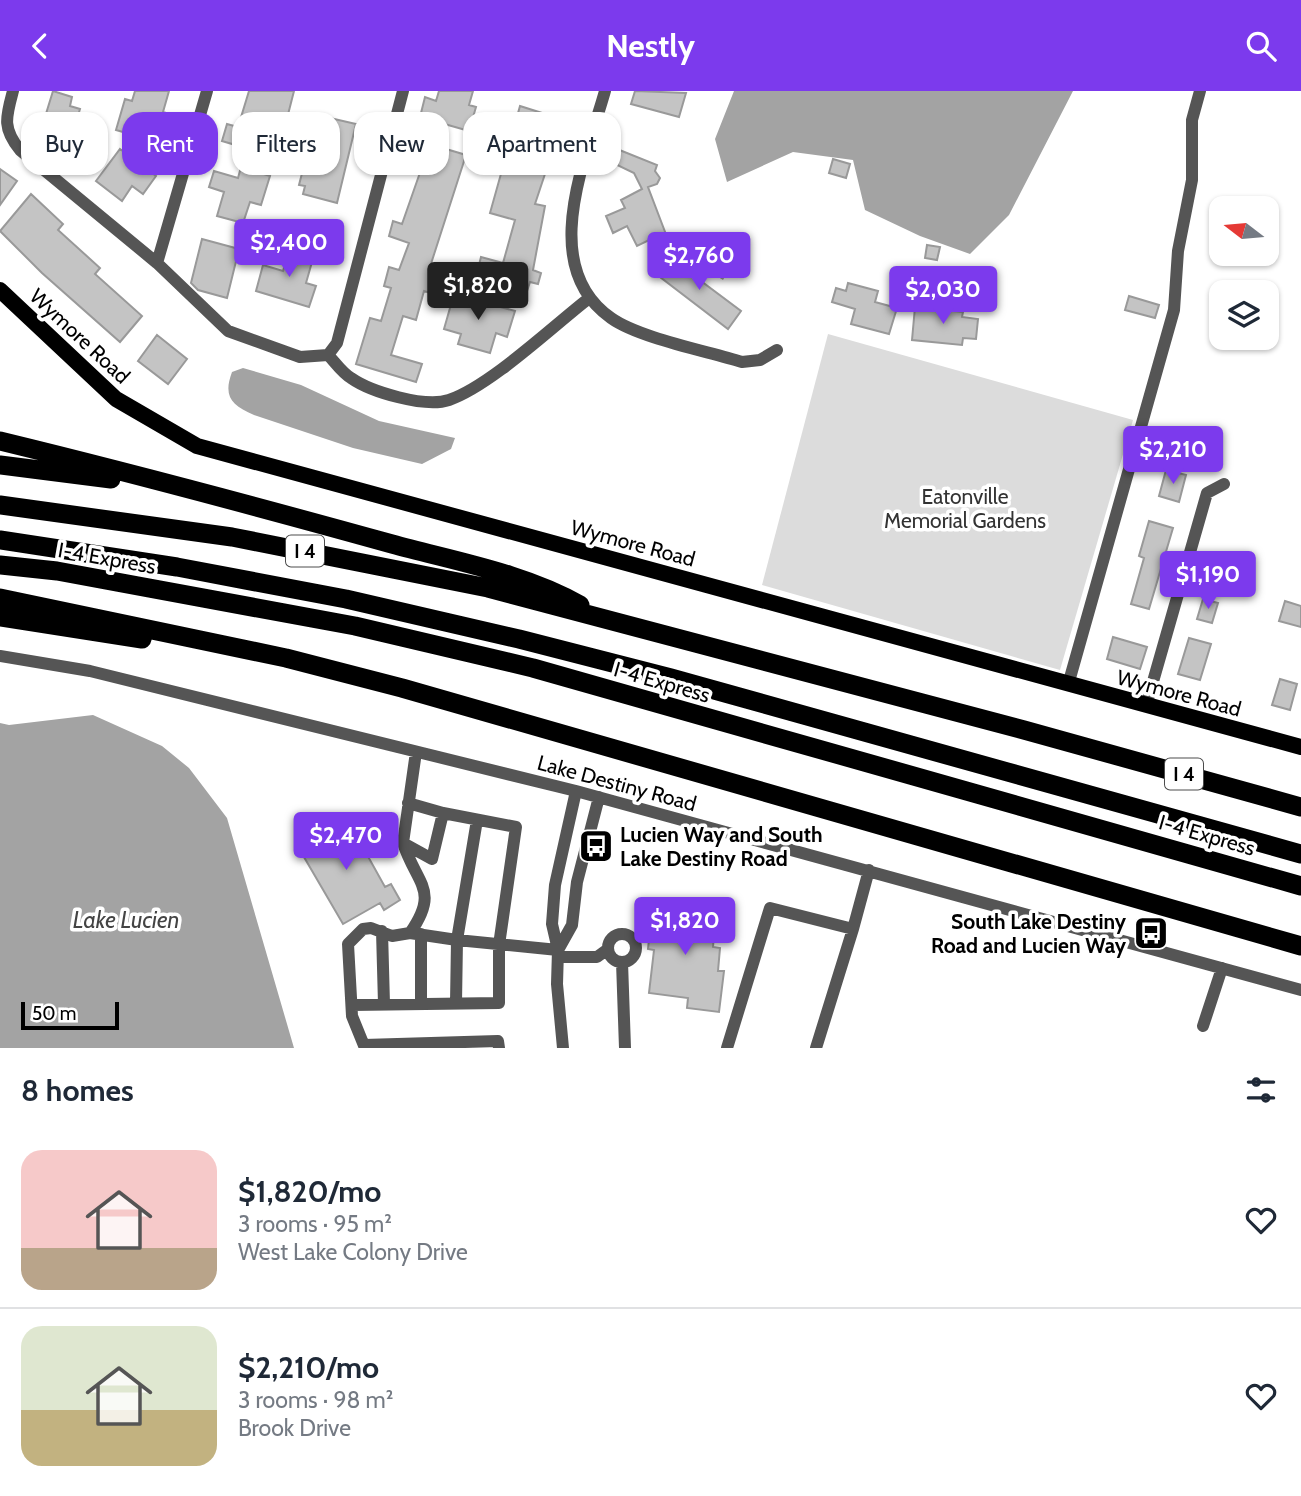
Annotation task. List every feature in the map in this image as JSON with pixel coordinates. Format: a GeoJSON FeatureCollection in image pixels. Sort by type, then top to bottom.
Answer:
{"type":"FeatureCollection","features":[{"type":"Feature","properties":{"kind":"highway"},"geometry":{"type":"LineString","coordinates":[[0,441],[209,492],[537,586],[559,593],[605,619]]}},
{"type":"Feature","properties":{"kind":"highway"},"geometry":{"type":"LineString","coordinates":[[0,465],[209,492]]}},
{"type":"Feature","properties":{"kind":"highway","name":"I 4"},"geometry":{"type":"LineString","coordinates":[[0,505],[140,523],[330,555],[488,588],[1301,807]]}},
{"type":"Feature","properties":{"kind":"highway","name":"I-4 Express"},"geometry":{"type":"LineString","coordinates":[[0,540],[177,567],[457,625],[684,681],[1301,854]]}},
{"type":"Feature","properties":{"kind":"highway","name":"I-4 Express"},"geometry":{"type":"LineString","coordinates":[[0,565],[57,571],[355,626],[533,668],[1301,886]]}},
{"type":"Feature","properties":{"kind":"highway"},"geometry":{"type":"LineString","coordinates":[[0,598],[286,658],[402,688],[1301,946]]}},
{"type":"Feature","properties":{"kind":"highway"},"geometry":{"type":"LineString","coordinates":[[0,617],[286,658]]}},
{"type":"Feature","properties":{"kind":"highway"},"geometry":{"type":"LineString","coordinates":[[1214,829],[1240,831],[1301,845]]}},
{"type":"Feature","properties":{"kind":"highway"},"geometry":{"type":"LineString","coordinates":[[1242,869],[1301,894]]}},
{"type":"Feature","properties":{"kind":"main road","name":"Wymore Road"},"geometry":{"type":"LineString","coordinates":[[0,290],[116,399],[197,446],[1301,747]]}},
{"type":"Feature","properties":{"kind":"street"},"geometry":{"type":"LineString","coordinates":[[13,91],[6,117],[9,136],[20,150],[157,263],[228,331],[300,357],[328,355],[337,343],[403,91]]}},
{"type":"Feature","properties":{"kind":"street"},"geometry":{"type":"LineString","coordinates":[[157,263],[207,91]]}},
{"type":"Feature","properties":{"kind":"street"},"geometry":{"type":"LineString","coordinates":[[605,91],[574,201],[570,239],[576,270],[589,299],[612,319],[632,329],[742,362],[760,360],[777,350]]}},
{"type":"Feature","properties":{"kind":"street"},"geometry":{"type":"LineString","coordinates":[[1069,685],[1174,310],[1178,251],[1192,180],[1192,120],[1200,91]]}},
{"type":"Feature","properties":{"kind":"street"},"geometry":{"type":"LineString","coordinates":[[328,355],[351,378],[392,395],[428,402],[447,401],[474,388],[589,299]]}},
{"type":"Feature","properties":{"kind":"street"},"geometry":{"type":"LineString","coordinates":[[1146,706],[1207,493],[1224,484]]}},
{"type":"Feature","properties":{"kind":"street","name":"Lake Destiny Road"},"geometry":{"type":"LineString","coordinates":[[0,656],[90,671],[576,791],[1301,990]]}},
{"type":"Feature","properties":{"kind":"street"},"geometry":{"type":"LineString","coordinates":[[416,752],[402,843],[426,898],[425,911],[415,933],[421,1004]]}},
{"type":"Feature","properties":{"kind":"street"},"geometry":{"type":"LineString","coordinates":[[564,1048],[557,984],[558,953],[552,924],[555,885],[576,791]]}},
{"type":"Feature","properties":{"kind":"street"},"geometry":{"type":"LineString","coordinates":[[558,953],[572,925],[577,882],[599,797]]}},
{"type":"Feature","properties":{"kind":"street"},"geometry":{"type":"LineString","coordinates":[[352,1005],[499,1003],[499,945],[516,827],[443,813],[408,803]]}},
{"type":"Feature","properties":{"kind":"street"},"geometry":{"type":"LineString","coordinates":[[402,843],[432,859],[443,813]]}},
{"type":"Feature","properties":{"kind":"street"},"geometry":{"type":"LineString","coordinates":[[456,1003],[457,940],[477,820]]}},
{"type":"Feature","properties":{"kind":"street"},"geometry":{"type":"LineString","coordinates":[[816,1048],[869,870]]}},
{"type":"Feature","properties":{"kind":"street"},"geometry":{"type":"LineString","coordinates":[[727,1048],[770,908],[853,929]]}},
{"type":"Feature","properties":{"kind":"street"},"geometry":{"type":"LineString","coordinates":[[499,1048],[498,1041],[365,1046],[352,1016],[348,944],[363,929],[383,931],[392,936],[415,933],[597,957],[608,949],[613,936],[622,933],[631,936],[636,943],[636,953],[630,960],[622,962],[612,958],[608,949]]}},
{"type":"Feature","properties":{"kind":"street"},"geometry":{"type":"LineString","coordinates":[[383,931],[384,1004]]}},
{"type":"Feature","properties":{"kind":"street"},"geometry":{"type":"LineString","coordinates":[[622,962],[625,1048]]}},
{"type":"Feature","properties":{"kind":"street"},"geometry":{"type":"LineString","coordinates":[[1203,1026],[1222,968]]}},
{"type":"Feature","properties":{"kind":"green space","name":"Eatonville Memorial Gardens"},"geometry":{"type":"Polygon","coordinates":[[[828,334],[1133,420],[1060,670],[762,585],[828,334]]]}},
{"type":"Feature","properties":{"kind":"water"},"geometry":{"type":"Polygon","coordinates":[[[734,91],[1073,91],[1009,215],[970,254],[920,236],[865,210],[853,160],[793,152],[727,182],[715,139],[734,91]]]}},
{"type":"Feature","properties":{"kind":"water"},"geometry":{"type":"Polygon","coordinates":[[[710,259],[728,271],[723,280],[704,268],[710,259]]]}},
{"type":"Feature","properties":{"kind":"water"},"geometry":{"type":"Polygon","coordinates":[[[243,368],[301,385],[379,421],[455,438],[451,449],[422,464],[353,448],[254,415],[240,407],[231,399],[228,387],[232,372],[243,368]]]}},
{"type":"Feature","properties":{"kind":"water","name":"Lake Lucien"},"geometry":{"type":"Polygon","coordinates":[[[93,715],[162,746],[189,768],[227,818],[294,1048],[0,1048],[0,723],[9,725],[93,715]]]}},
{"type":"Feature","properties":{"kind":"building"},"geometry":{"type":"Polygon","coordinates":[[[53,91],[72,97],[70,106],[80,109],[79,112],[47,112],[53,91]]]}},
{"type":"Feature","properties":{"kind":"building"},"geometry":{"type":"Polygon","coordinates":[[[135,91],[169,91],[163,112],[122,112],[122,132],[116,130],[125,99],[132,101],[135,91]]]}},
{"type":"Feature","properties":{"kind":"building"},"geometry":{"type":"Polygon","coordinates":[[[249,91],[294,91],[289,112],[243,112],[249,91]]]}},
{"type":"Feature","properties":{"kind":"building"},"geometry":{"type":"Polygon","coordinates":[[[439,91],[473,91],[469,105],[476,107],[475,112],[463,112],[463,129],[449,125],[449,112],[421,112],[425,97],[436,101],[439,91]]]}},
{"type":"Feature","properties":{"kind":"building"},"geometry":{"type":"Polygon","coordinates":[[[635,91],[686,93],[679,117],[631,104],[635,91]]]}},
{"type":"Feature","properties":{"kind":"building"},"geometry":{"type":"Polygon","coordinates":[[[520,106],[539,112],[518,112],[520,106]]]}},
{"type":"Feature","properties":{"kind":"building"},"geometry":{"type":"Polygon","coordinates":[[[340,120],[354,124],[337,203],[303,194],[305,186],[299,185],[302,175],[340,175],[340,120]]]}},
{"type":"Feature","properties":{"kind":"building"},"geometry":{"type":"Polygon","coordinates":[[[227,124],[232,125],[232,144],[222,141],[227,124]]]}},
{"type":"Feature","properties":{"kind":"building"},"geometry":{"type":"Polygon","coordinates":[[[120,149],[122,175],[156,176],[143,194],[132,186],[122,201],[96,181],[100,175],[108,175],[108,165],[120,149]]]}},
{"type":"Feature","properties":{"kind":"building"},"geometry":{"type":"Polygon","coordinates":[[[449,150],[463,154],[463,164],[429,270],[440,273],[434,294],[424,291],[416,320],[403,316],[391,355],[422,364],[416,382],[356,364],[370,318],[381,321],[391,288],[384,286],[389,267],[399,270],[409,243],[389,236],[393,221],[402,224],[419,175],[449,175],[449,150]]]}},
{"type":"Feature","properties":{"kind":"building"},"geometry":{"type":"Polygon","coordinates":[[[621,151],[657,165],[655,171],[660,178],[657,184],[648,187],[667,237],[652,246],[649,240],[637,246],[627,226],[613,233],[606,216],[625,208],[621,200],[642,189],[634,173],[621,167],[621,151]]]}},
{"type":"Feature","properties":{"kind":"building"},"geometry":{"type":"Polygon","coordinates":[[[833,159],[850,164],[846,178],[829,173],[833,159]]]}},
{"type":"Feature","properties":{"kind":"building"},"geometry":{"type":"Polygon","coordinates":[[[0,169],[17,181],[0,205],[0,169]]]}},
{"type":"Feature","properties":{"kind":"building"},"geometry":{"type":"Polygon","coordinates":[[[218,172],[238,178],[239,175],[270,176],[261,205],[250,202],[243,223],[217,216],[224,192],[209,187],[213,175],[218,175],[218,172]]]}},
{"type":"Feature","properties":{"kind":"building"},"geometry":{"type":"Polygon","coordinates":[[[501,175],[545,175],[535,204],[545,206],[533,270],[541,273],[538,284],[530,282],[527,291],[476,277],[481,257],[503,263],[515,220],[490,213],[501,175]]]}},
{"type":"Feature","properties":{"kind":"building"},"geometry":{"type":"Polygon","coordinates":[[[31,194],[63,224],[58,230],[100,268],[95,274],[142,316],[120,342],[42,273],[0,231],[31,194]]]}},
{"type":"Feature","properties":{"kind":"building"},"geometry":{"type":"Polygon","coordinates":[[[202,239],[239,249],[227,298],[198,290],[191,283],[202,239]]]}},
{"type":"Feature","properties":{"kind":"building"},"geometry":{"type":"Polygon","coordinates":[[[927,245],[940,247],[937,260],[925,258],[927,245]]]}},
{"type":"Feature","properties":{"kind":"building"},"geometry":{"type":"Polygon","coordinates":[[[290,247],[314,255],[306,283],[316,286],[309,307],[256,291],[263,265],[283,271],[290,247]]]}},
{"type":"Feature","properties":{"kind":"building"},"geometry":{"type":"Polygon","coordinates":[[[678,253],[690,263],[685,269],[741,311],[728,329],[660,277],[678,253]]]}},
{"type":"Feature","properties":{"kind":"building"},"geometry":{"type":"Polygon","coordinates":[[[848,283],[878,291],[875,302],[897,308],[889,334],[851,324],[855,309],[832,302],[836,288],[846,291],[848,283]]]}},
{"type":"Feature","properties":{"kind":"building"},"geometry":{"type":"Polygon","coordinates":[[[454,294],[515,311],[507,337],[496,333],[490,353],[458,344],[461,334],[444,329],[454,294]]]}},
{"type":"Feature","properties":{"kind":"building"},"geometry":{"type":"Polygon","coordinates":[[[1129,296],[1159,305],[1155,318],[1125,310],[1129,296]]]}},
{"type":"Feature","properties":{"kind":"building"},"geometry":{"type":"Polygon","coordinates":[[[915,307],[963,312],[962,317],[978,319],[976,339],[963,338],[962,345],[912,340],[915,307]]]}},
{"type":"Feature","properties":{"kind":"building"},"geometry":{"type":"Polygon","coordinates":[[[157,335],[187,359],[168,384],[138,361],[157,335]]]}},
{"type":"Feature","properties":{"kind":"building"},"geometry":{"type":"Polygon","coordinates":[[[1166,470],[1186,475],[1179,502],[1159,496],[1166,470]]]}},
{"type":"Feature","properties":{"kind":"building"},"geometry":{"type":"Polygon","coordinates":[[[1149,521],[1173,528],[1149,609],[1131,604],[1144,558],[1139,556],[1149,521]]]}},
{"type":"Feature","properties":{"kind":"building"},"geometry":{"type":"Polygon","coordinates":[[[1203,599],[1218,603],[1212,623],[1197,619],[1203,599]]]}},
{"type":"Feature","properties":{"kind":"building"},"geometry":{"type":"Polygon","coordinates":[[[1285,601],[1301,606],[1301,627],[1279,621],[1285,601]]]}},
{"type":"Feature","properties":{"kind":"building"},"geometry":{"type":"Polygon","coordinates":[[[1113,637],[1147,647],[1140,669],[1107,659],[1113,637]]]}},
{"type":"Feature","properties":{"kind":"building"},"geometry":{"type":"Polygon","coordinates":[[[1189,638],[1211,644],[1200,680],[1178,674],[1189,638]]]}},
{"type":"Feature","properties":{"kind":"building"},"geometry":{"type":"Polygon","coordinates":[[[1280,679],[1297,684],[1290,710],[1272,705],[1280,679]]]}},
{"type":"Feature","properties":{"kind":"building"},"geometry":{"type":"Polygon","coordinates":[[[346,817],[385,887],[391,884],[400,900],[384,910],[380,903],[343,924],[297,845],[346,817]]]}},
{"type":"Feature","properties":{"kind":"building"},"geometry":{"type":"Polygon","coordinates":[[[653,902],[709,909],[706,935],[714,935],[713,947],[720,948],[718,971],[724,971],[719,1012],[687,1008],[688,998],[649,993],[654,950],[648,949],[653,902]]]}},
{"type":"Feature","properties":{"kind":"place","name":"Lucien Way and South Lake Destiny Road"},"geometry":{"type":"Point","coordinates":[596,846]}},
{"type":"Feature","properties":{"kind":"place","name":"South Lake Destiny Road and Lucien Way"},"geometry":{"type":"Point","coordinates":[1151,933]}}]}
